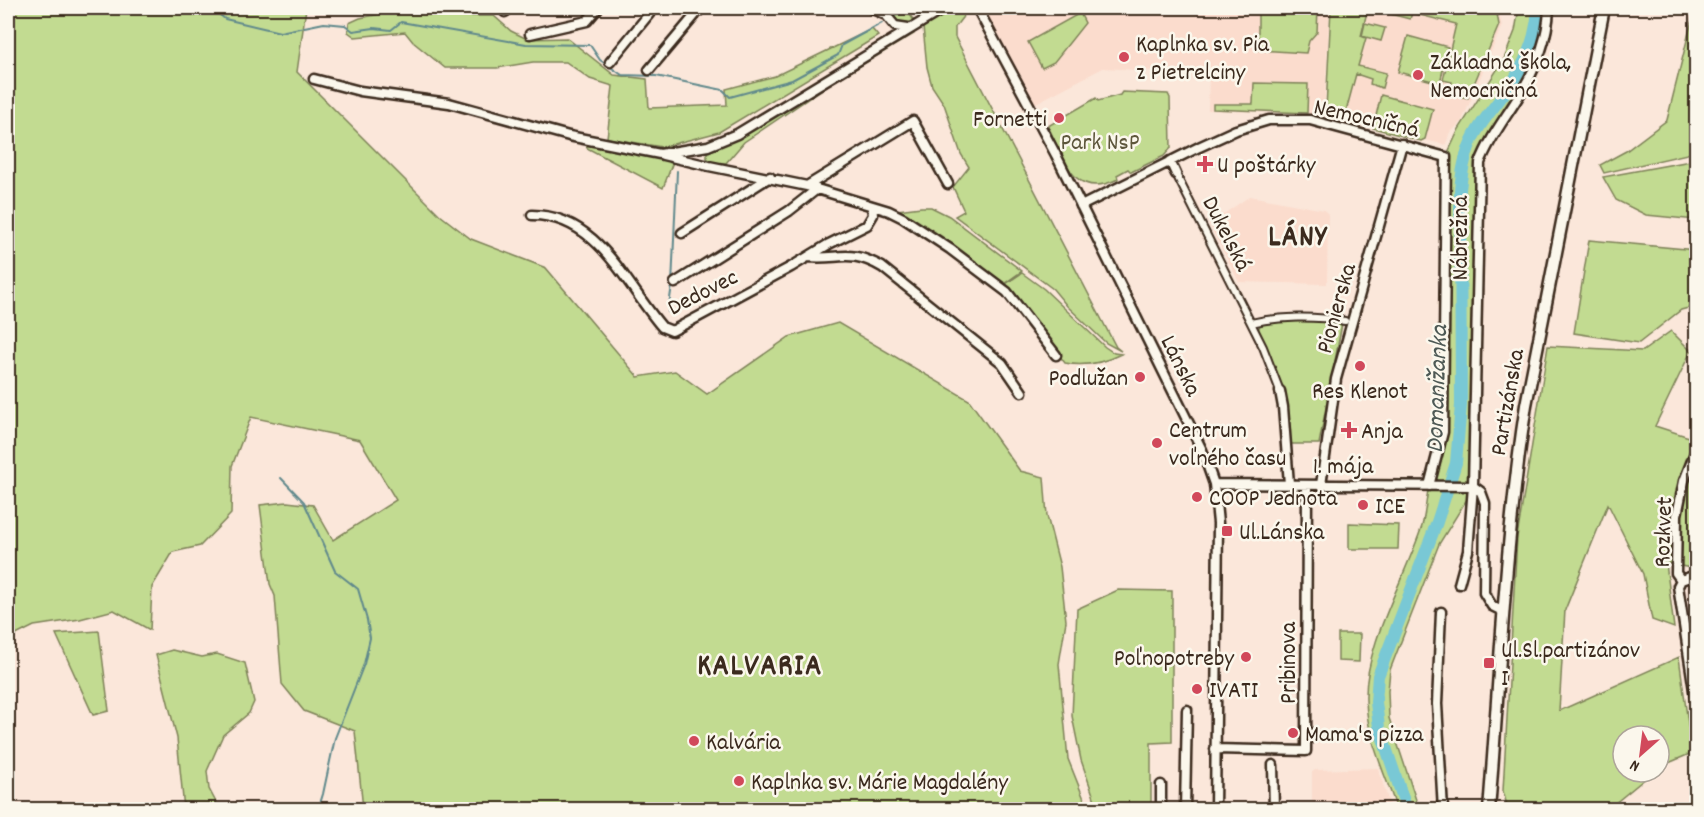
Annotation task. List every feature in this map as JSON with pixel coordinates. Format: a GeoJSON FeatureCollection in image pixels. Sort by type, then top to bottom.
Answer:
{"type":"FeatureCollection","features":[{"type":"Feature","properties":{"kind":"main road","name":"Partizánska"},"geometry":{"type":"LineString","coordinates":[[1489,810],[1510,512],[1526,405],[1604,8]]}},
{"type":"Feature","properties":{"kind":"street"},"geometry":{"type":"LineString","coordinates":[[530,34],[587,21],[598,8]]}},
{"type":"Feature","properties":{"kind":"street"},"geometry":{"type":"LineString","coordinates":[[610,62],[654,8]]}},
{"type":"Feature","properties":{"kind":"street"},"geometry":{"type":"LineString","coordinates":[[649,70],[701,8]]}},
{"type":"Feature","properties":{"kind":"street"},"geometry":{"type":"LineString","coordinates":[[872,8],[886,15],[895,26],[905,29],[912,27]]}},
{"type":"Feature","properties":{"kind":"street"},"geometry":{"type":"LineString","coordinates":[[709,166],[698,158],[700,151],[737,134],[945,8]]}},
{"type":"Feature","properties":{"kind":"street","name":"Lánska"},"geometry":{"type":"LineString","coordinates":[[977,8],[1081,206],[1194,433],[1214,484],[1218,534],[1215,810]]}},
{"type":"Feature","properties":{"kind":"street","name":"Nábrežná"},"geometry":{"type":"LineString","coordinates":[[1459,584],[1468,551],[1473,486],[1480,163],[1487,144],[1519,97],[1534,69],[1548,28],[1549,8]]}},
{"type":"Feature","properties":{"kind":"street"},"geometry":{"type":"LineString","coordinates":[[314,79],[360,91],[449,103],[569,136],[807,186],[872,206],[903,218],[1001,286],[1013,298],[1056,356]]}},
{"type":"Feature","properties":{"kind":"street","name":"Nemocničná"},"geometry":{"type":"LineString","coordinates":[[1081,206],[1236,130],[1269,120],[1310,120],[1446,157]]}},
{"type":"Feature","properties":{"kind":"street"},"geometry":{"type":"LineString","coordinates":[[807,186],[914,121],[948,184]]}},
{"type":"Feature","properties":{"kind":"street","name":"Pionierska"},"geometry":{"type":"LineString","coordinates":[[1321,484],[1336,379],[1348,321],[1402,144]]}},
{"type":"Feature","properties":{"kind":"street"},"geometry":{"type":"LineString","coordinates":[[660,154],[708,146]]}},
{"type":"Feature","properties":{"kind":"street","name":"Nábrežná"},"geometry":{"type":"LineString","coordinates":[[1428,486],[1443,432],[1446,157]]}},
{"type":"Feature","properties":{"kind":"street","name":"Dukelská"},"geometry":{"type":"LineString","coordinates":[[1170,161],[1270,362],[1283,406],[1289,484]]}},
{"type":"Feature","properties":{"kind":"street"},"geometry":{"type":"LineString","coordinates":[[682,233],[770,177]]}},
{"type":"Feature","properties":{"kind":"street","name":"Dedovec"},"geometry":{"type":"LineString","coordinates":[[675,283],[789,211],[817,189]]}},
{"type":"Feature","properties":{"kind":"street"},"geometry":{"type":"LineString","coordinates":[[867,225],[873,215],[872,206]]}},
{"type":"Feature","properties":{"kind":"street","name":"Dedovec"},"geometry":{"type":"LineString","coordinates":[[532,215],[564,222],[594,239],[657,322],[669,331],[681,328],[885,215],[903,218]]}},
{"type":"Feature","properties":{"kind":"street"},"geometry":{"type":"LineString","coordinates":[[808,257],[852,255],[882,267],[1002,363],[1022,392]]}},
{"type":"Feature","properties":{"kind":"street"},"geometry":{"type":"LineString","coordinates":[[1251,323],[1270,318],[1348,321]]}},
{"type":"Feature","properties":{"kind":"street","name":"Rozkvet"},"geometry":{"type":"LineString","coordinates":[[1681,580],[1676,573],[1677,515],[1684,481],[1696,450]]}},
{"type":"Feature","properties":{"kind":"street","name":"1. mája"},"geometry":{"type":"LineString","coordinates":[[1214,484],[1473,486]]}},
{"type":"Feature","properties":{"kind":"street","name":"Pribinova"},"geometry":{"type":"LineString","coordinates":[[1215,749],[1306,752],[1307,485]]}},
{"type":"Feature","properties":{"kind":"street"},"geometry":{"type":"LineString","coordinates":[[1473,486],[1481,492],[1485,503],[1484,593],[1492,606],[1502,611]]}},
{"type":"Feature","properties":{"kind":"street","name":"Rozkvet"},"geometry":{"type":"LineString","coordinates":[[1696,580],[1690,577],[1681,580],[1678,586],[1696,703]]}},
{"type":"Feature","properties":{"kind":"street"},"geometry":{"type":"LineString","coordinates":[[1441,612],[1437,704],[1443,810]]}},
{"type":"Feature","properties":{"kind":"street"},"geometry":{"type":"LineString","coordinates":[[1185,810],[1187,710]]}},
{"type":"Feature","properties":{"kind":"street"},"geometry":{"type":"LineString","coordinates":[[1273,765],[1274,810]]}},
{"type":"Feature","properties":{"kind":"street"},"geometry":{"type":"LineString","coordinates":[[1161,785],[1161,810]]}},
{"type":"Feature","properties":{"kind":"shaded area"},"geometry":{"type":"Polygon","coordinates":[[[987,8],[1330,8],[1324,115],[1208,110],[1209,74],[1103,68],[1034,104],[987,23],[987,8]]]}},
{"type":"Feature","properties":{"kind":"shaded area","name":"Základná škola, Nemocničná"},"geometry":{"type":"Polygon","coordinates":[[[1368,8],[1498,8],[1502,26],[1462,121],[1449,134],[1446,145],[1425,140],[1421,142],[1326,115],[1327,72],[1365,38],[1361,36],[1368,8]]]}},
{"type":"Feature","properties":{"kind":"shaded area"},"geometry":{"type":"Polygon","coordinates":[[[1250,196],[1324,210],[1328,214],[1327,284],[1239,282],[1209,224],[1250,196]]]}},
{"type":"Feature","properties":{"kind":"shaded area"},"geometry":{"type":"Polygon","coordinates":[[[1378,768],[1391,809],[1312,809],[1312,772],[1315,770],[1378,768]]]}},
{"type":"Feature","properties":{"kind":"green space"},"geometry":{"type":"Polygon","coordinates":[[[8,8],[306,8],[297,72],[440,215],[471,239],[546,268],[638,377],[675,371],[707,394],[789,337],[838,323],[969,400],[1020,471],[1044,477],[1047,516],[1060,567],[1066,621],[1059,664],[1068,759],[1088,809],[363,809],[355,731],[304,711],[282,684],[275,596],[270,584],[260,505],[287,502],[313,505],[333,540],[396,500],[360,440],[251,417],[232,466],[231,514],[200,546],[173,552],[152,587],[150,630],[114,610],[80,619],[34,626],[8,639],[8,8]]]}},
{"type":"Feature","properties":{"kind":"green space"},"geometry":{"type":"Polygon","coordinates":[[[410,8],[440,10],[459,16],[494,16],[511,31],[527,39],[567,38],[614,75],[647,79],[649,108],[727,105],[726,89],[775,76],[872,29],[878,36],[719,132],[662,147],[607,138],[613,86],[590,79],[566,62],[533,62],[497,68],[445,68],[413,42],[405,32],[355,37],[348,32],[349,23],[360,18],[410,8]]]}},
{"type":"Feature","properties":{"kind":"green space"},"geometry":{"type":"Polygon","coordinates":[[[897,8],[917,8],[909,13],[914,21],[906,26],[900,25],[889,16],[897,8]]]}},
{"type":"Feature","properties":{"kind":"green space"},"geometry":{"type":"Polygon","coordinates":[[[1258,8],[1318,8],[1317,32],[1309,41],[1306,53],[1258,50],[1258,8]]]}},
{"type":"Feature","properties":{"kind":"green space"},"geometry":{"type":"Polygon","coordinates":[[[1331,8],[1368,8],[1361,36],[1366,38],[1358,66],[1386,73],[1382,88],[1370,84],[1371,79],[1356,74],[1345,115],[1326,109],[1331,8]]]}},
{"type":"Feature","properties":{"kind":"green space"},"geometry":{"type":"Polygon","coordinates":[[[1391,8],[1496,8],[1499,25],[1468,98],[1462,97],[1464,89],[1458,88],[1457,91],[1450,89],[1452,82],[1443,80],[1456,24],[1412,13],[1410,19],[1390,14],[1391,8]]]}},
{"type":"Feature","properties":{"kind":"green space"},"geometry":{"type":"Polygon","coordinates":[[[1519,8],[1549,8],[1534,69],[1480,163],[1473,481],[1430,481],[1443,432],[1446,157],[1459,129],[1504,59],[1515,31],[1519,8]]]}},
{"type":"Feature","properties":{"kind":"green space"},"geometry":{"type":"Polygon","coordinates":[[[1695,8],[1696,152],[1604,173],[1600,165],[1626,151],[1667,120],[1695,8]]]}},
{"type":"Feature","properties":{"kind":"green space"},"geometry":{"type":"Polygon","coordinates":[[[950,12],[965,14],[955,27],[955,37],[1116,347],[1121,351],[1106,343],[1067,306],[1053,289],[955,216],[964,211],[953,187],[969,167],[961,154],[944,104],[932,86],[927,67],[923,27],[950,12]]]}},
{"type":"Feature","properties":{"kind":"green space"},"geometry":{"type":"Polygon","coordinates":[[[1080,13],[1085,23],[1054,62],[1042,68],[1028,42],[1080,13]]]}},
{"type":"Feature","properties":{"kind":"green space"},"geometry":{"type":"Polygon","coordinates":[[[1365,23],[1385,28],[1381,41],[1362,36],[1365,23]]]}},
{"type":"Feature","properties":{"kind":"green space"},"geometry":{"type":"Polygon","coordinates":[[[912,27],[914,34],[830,84],[744,142],[726,163],[714,163],[707,158],[707,152],[912,27]]]}},
{"type":"Feature","properties":{"kind":"green space"},"geometry":{"type":"Polygon","coordinates":[[[1408,36],[1448,47],[1440,83],[1398,72],[1408,36]]]}},
{"type":"Feature","properties":{"kind":"green space"},"geometry":{"type":"Polygon","coordinates":[[[1254,83],[1308,84],[1307,113],[1213,109],[1213,104],[1253,104],[1254,83]]]}},
{"type":"Feature","properties":{"kind":"green space","name":"Park NsP"},"geometry":{"type":"Polygon","coordinates":[[[1122,92],[1168,94],[1171,148],[1164,156],[1131,172],[1128,169],[1117,175],[1118,179],[1090,185],[1080,181],[1065,163],[1048,126],[1096,98],[1098,101],[1120,95],[1122,92]]]}},
{"type":"Feature","properties":{"kind":"green space"},"geometry":{"type":"Polygon","coordinates":[[[1381,95],[1433,109],[1425,139],[1421,141],[1373,128],[1381,95]]]}},
{"type":"Feature","properties":{"kind":"green space"},"geometry":{"type":"Polygon","coordinates":[[[586,143],[641,155],[642,153],[673,162],[663,188],[587,148],[586,143]]]}},
{"type":"Feature","properties":{"kind":"green space"},"geometry":{"type":"Polygon","coordinates":[[[1696,160],[1696,220],[1646,215],[1616,200],[1603,177],[1696,160]]]}},
{"type":"Feature","properties":{"kind":"green space"},"geometry":{"type":"Polygon","coordinates":[[[931,207],[949,216],[1022,271],[1001,286],[889,211],[931,207]]]}},
{"type":"Feature","properties":{"kind":"green space"},"geometry":{"type":"Polygon","coordinates":[[[1589,240],[1696,250],[1696,306],[1681,310],[1639,343],[1574,333],[1589,240]]]}},
{"type":"Feature","properties":{"kind":"green space"},"geometry":{"type":"Polygon","coordinates":[[[1022,273],[1044,289],[1105,347],[1114,353],[1121,354],[1094,363],[1080,365],[1065,363],[1010,290],[1003,286],[1022,273]]]}},
{"type":"Feature","properties":{"kind":"green space"},"geometry":{"type":"Polygon","coordinates":[[[1331,321],[1342,324],[1319,444],[1290,444],[1282,391],[1258,330],[1261,323],[1331,321]]]}},
{"type":"Feature","properties":{"kind":"green space"},"geometry":{"type":"Polygon","coordinates":[[[1671,331],[1691,351],[1655,426],[1689,437],[1696,436],[1696,569],[1666,563],[1674,628],[1652,620],[1643,574],[1608,504],[1565,610],[1559,711],[1679,657],[1692,753],[1671,762],[1671,724],[1611,724],[1611,784],[1638,784],[1608,809],[1508,809],[1503,791],[1517,537],[1548,346],[1643,351],[1671,331]]]}},
{"type":"Feature","properties":{"kind":"green space"},"geometry":{"type":"Polygon","coordinates":[[[1428,490],[1472,491],[1439,544],[1390,670],[1389,718],[1419,809],[1397,810],[1377,756],[1370,728],[1366,700],[1367,679],[1378,635],[1422,526],[1428,490]]]}},
{"type":"Feature","properties":{"kind":"green space"},"geometry":{"type":"Polygon","coordinates":[[[1349,523],[1399,525],[1398,549],[1349,549],[1349,523]]]}},
{"type":"Feature","properties":{"kind":"green space"},"geometry":{"type":"Polygon","coordinates":[[[1118,590],[1172,591],[1172,742],[1151,743],[1151,809],[1098,809],[1081,760],[1072,716],[1077,609],[1118,590]]]}},
{"type":"Feature","properties":{"kind":"green space"},"geometry":{"type":"Polygon","coordinates":[[[99,631],[109,711],[93,715],[56,634],[99,631]]]}},
{"type":"Feature","properties":{"kind":"green space"},"geometry":{"type":"Polygon","coordinates":[[[1338,634],[1360,634],[1359,662],[1338,661],[1338,634]]]}},
{"type":"Feature","properties":{"kind":"green space"},"geometry":{"type":"Polygon","coordinates":[[[172,650],[202,657],[217,654],[245,663],[254,702],[249,713],[223,735],[207,771],[209,789],[218,806],[215,809],[184,809],[177,738],[156,655],[172,650]]]}},
{"type":"Feature","properties":{"kind":"waterway"},"geometry":{"type":"LineString","coordinates":[[211,8],[225,19],[280,32],[324,23],[345,25],[353,31],[374,28],[391,30],[401,22],[526,44],[590,45],[600,60],[622,75],[656,76],[723,90],[730,97],[792,80],[838,55],[842,45],[882,23]]}},
{"type":"Feature","properties":{"kind":"waterway"},"geometry":{"type":"LineString","coordinates":[[892,17],[909,8]]}},
{"type":"Feature","properties":{"kind":"waterway","name":"Domanižanka"},"geometry":{"type":"LineString","coordinates":[[1407,810],[1379,727],[1376,702],[1378,676],[1437,522],[1456,463],[1461,405],[1460,190],[1464,162],[1478,128],[1524,62],[1534,35],[1538,8]]}},
{"type":"Feature","properties":{"kind":"waterway"},"geometry":{"type":"LineString","coordinates":[[668,312],[672,285],[677,171]]}},
{"type":"Feature","properties":{"kind":"waterway"},"geometry":{"type":"LineString","coordinates":[[281,478],[304,502],[335,571],[358,589],[370,638],[364,664],[335,738],[318,810]]}},
{"type":"Feature","properties":{"kind":"place","name":"Kaplnka sv. Pia z Pietrelciny"},"geometry":{"type":"Point","coordinates":[1124,57]}},
{"type":"Feature","properties":{"kind":"place","name":"Základná škola, Nemocničná"},"geometry":{"type":"Point","coordinates":[1418,75]}},
{"type":"Feature","properties":{"kind":"place","name":"Fornetti"},"geometry":{"type":"Point","coordinates":[1059,118]}},
{"type":"Feature","properties":{"kind":"place","name":"U poštárky"},"geometry":{"type":"Point","coordinates":[1205,164]}},
{"type":"Feature","properties":{"kind":"place","name":"Res Klenot"},"geometry":{"type":"Point","coordinates":[1360,366]}},
{"type":"Feature","properties":{"kind":"place","name":"Podlužan"},"geometry":{"type":"Point","coordinates":[1140,377]}},
{"type":"Feature","properties":{"kind":"place","name":"Anja"},"geometry":{"type":"Point","coordinates":[1349,430]}},
{"type":"Feature","properties":{"kind":"place","name":"Centrum voľného času"},"geometry":{"type":"Point","coordinates":[1157,443]}},
{"type":"Feature","properties":{"kind":"place","name":"COOP Jednota"},"geometry":{"type":"Point","coordinates":[1197,497]}},
{"type":"Feature","properties":{"kind":"place","name":"ICE"},"geometry":{"type":"Point","coordinates":[1363,505]}},
{"type":"Feature","properties":{"kind":"place","name":"Ul.Lánska"},"geometry":{"type":"Point","coordinates":[1227,531]}},
{"type":"Feature","properties":{"kind":"place","name":"Poľnopotreby"},"geometry":{"type":"Point","coordinates":[1246,657]}},
{"type":"Feature","properties":{"kind":"place","name":"Ul.Sl.partizánov I"},"geometry":{"type":"Point","coordinates":[1489,663]}},
{"type":"Feature","properties":{"kind":"place","name":"IVATI"},"geometry":{"type":"Point","coordinates":[1197,689]}},
{"type":"Feature","properties":{"kind":"place","name":"Mama's pizza"},"geometry":{"type":"Point","coordinates":[1293,733]}},
{"type":"Feature","properties":{"kind":"place","name":"Kalvária"},"geometry":{"type":"Point","coordinates":[694,741]}},
{"type":"Feature","properties":{"kind":"place","name":"Kaplnka sv. Márie Magdalény"},"geometry":{"type":"Point","coordinates":[739,781]}},
{"type":"Feature","properties":{"kind":"district","name":"LÁNY"},"geometry":{"type":"Point","coordinates":[1298,235]}},
{"type":"Feature","properties":{"kind":"district","name":"KALVARIA"},"geometry":{"type":"Point","coordinates":[760,664]}}]}
